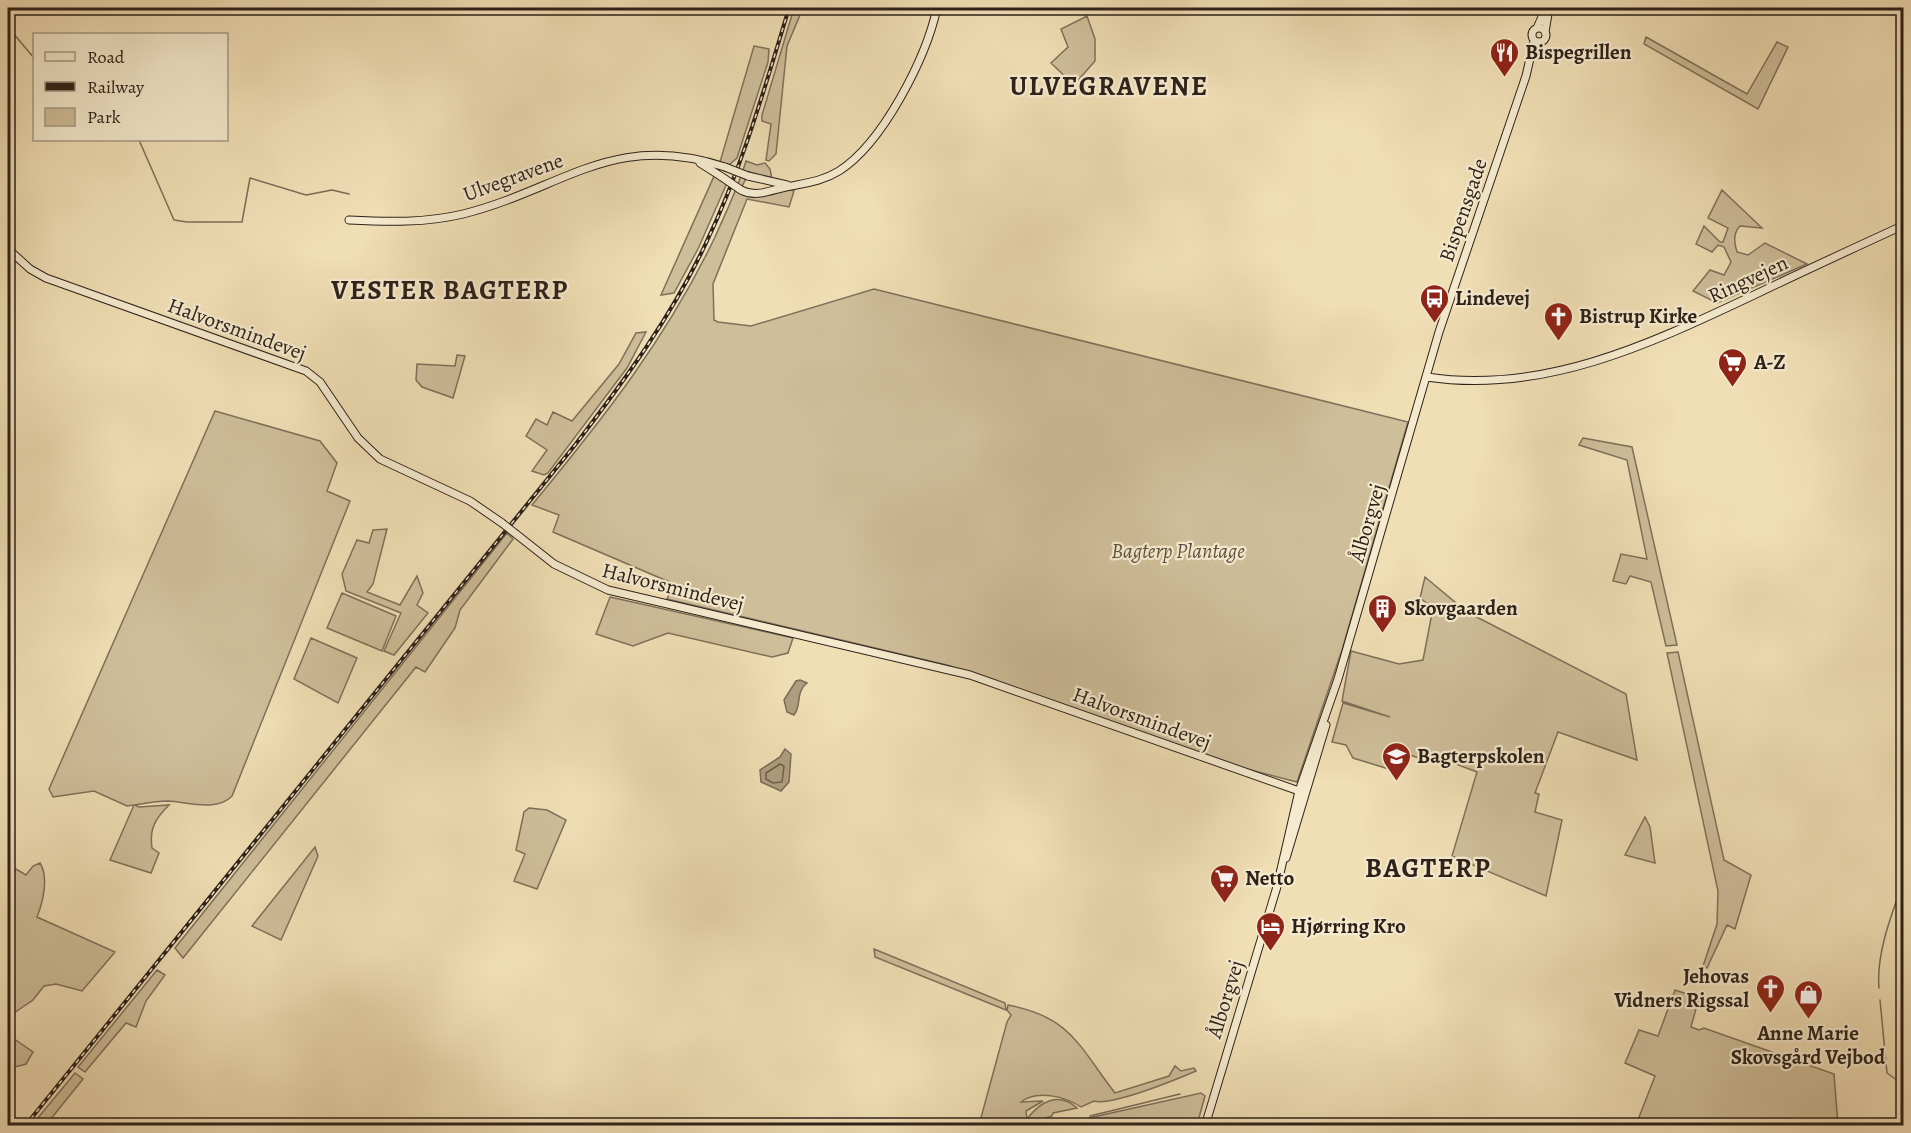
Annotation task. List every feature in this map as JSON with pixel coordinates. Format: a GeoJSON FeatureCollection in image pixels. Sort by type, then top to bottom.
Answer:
{"type":"FeatureCollection","features":[{"type":"Feature","properties":{"kind":"street","name":"Ulvegravene"},"geometry":{"type":"LineString","coordinates":[[686,157],[723,177],[741,190],[762,193],[792,185],[811,183],[828,177],[860,153],[914,74],[925,50],[937,8]]}},
{"type":"Feature","properties":{"kind":"street"},"geometry":{"type":"LineString","coordinates":[[1541,30],[1532,34],[1537,42],[1545,38],[1541,30],[1548,8]]}},
{"type":"Feature","properties":{"kind":"street","name":"Bispensgade"},"geometry":{"type":"LineString","coordinates":[[1427,377],[1444,318],[1537,42]]}},
{"type":"Feature","properties":{"kind":"street","name":"Ulvegravene"},"geometry":{"type":"LineString","coordinates":[[349,220],[444,218],[475,210],[613,159],[636,155],[686,157],[725,167],[748,176],[792,185]]}},
{"type":"Feature","properties":{"kind":"street","name":"Ringvejen"},"geometry":{"type":"LineString","coordinates":[[1427,377],[1472,380],[1534,375],[1571,368],[1627,352],[1904,225]]}},
{"type":"Feature","properties":{"kind":"street","name":"Halvorsmindevej"},"geometry":{"type":"LineString","coordinates":[[8,249],[30,269],[46,278],[306,371],[320,382],[357,438],[380,459],[470,501],[554,564],[608,590],[970,675],[1299,791]]}},
{"type":"Feature","properties":{"kind":"street","name":"Ålborgvej"},"geometry":{"type":"LineString","coordinates":[[1205,1125],[1306,795],[1427,377]]}},
{"type":"Feature","properties":{"kind":"street","name":"Ålborgvej"},"geometry":{"type":"LineString","coordinates":[[1278,882],[1299,791],[1338,679]]}},
{"type":"Feature","properties":{"kind":"green space"},"geometry":{"type":"Polygon","coordinates":[[[794,8],[803,8],[787,46],[776,154],[769,161],[766,160],[771,124],[762,121],[762,115],[794,8]]]}},
{"type":"Feature","properties":{"kind":"green space"},"geometry":{"type":"Polygon","coordinates":[[[1087,16],[1095,39],[1095,61],[1074,85],[1051,63],[1068,47],[1061,29],[1087,16]]]}},
{"type":"Feature","properties":{"kind":"green space"},"geometry":{"type":"Polygon","coordinates":[[[1646,37],[1747,94],[1777,42],[1788,47],[1758,109],[1644,44],[1646,37]]]}},
{"type":"Feature","properties":{"kind":"green space"},"geometry":{"type":"Polygon","coordinates":[[[754,46],[769,49],[768,62],[737,158],[729,165],[720,162],[754,46]]]}},
{"type":"Feature","properties":{"kind":"green space","name":"Bagterp Plantage"},"geometry":{"type":"Polygon","coordinates":[[[746,161],[757,165],[765,163],[770,169],[772,179],[749,172],[740,191],[786,188],[794,191],[789,207],[747,199],[713,284],[714,320],[718,322],[751,326],[874,289],[1408,422],[1342,650],[1297,782],[1243,768],[947,665],[667,599],[674,584],[553,532],[559,515],[532,505],[632,377],[676,310],[715,237],[746,161]]]}},
{"type":"Feature","properties":{"kind":"green space"},"geometry":{"type":"Polygon","coordinates":[[[715,174],[727,183],[698,249],[674,293],[661,295],[715,174]]]}},
{"type":"Feature","properties":{"kind":"green space"},"geometry":{"type":"Polygon","coordinates":[[[1722,190],[1762,228],[1740,226],[1735,238],[1737,252],[1748,255],[1765,243],[1807,264],[1717,303],[1693,291],[1710,270],[1724,275],[1731,262],[1724,247],[1718,245],[1712,252],[1696,244],[1704,226],[1720,242],[1723,242],[1728,228],[1708,218],[1722,190]]]}},
{"type":"Feature","properties":{"kind":"green space"},"geometry":{"type":"Polygon","coordinates":[[[646,332],[627,368],[548,473],[544,475],[532,471],[547,450],[526,436],[536,419],[547,425],[553,412],[572,421],[619,364],[636,333],[646,332]]]}},
{"type":"Feature","properties":{"kind":"green space"},"geometry":{"type":"Polygon","coordinates":[[[457,355],[465,356],[453,398],[422,387],[416,380],[417,364],[455,366],[457,355]]]}},
{"type":"Feature","properties":{"kind":"green space"},"geometry":{"type":"Polygon","coordinates":[[[215,411],[320,441],[337,463],[327,491],[350,501],[232,796],[226,801],[210,805],[168,801],[135,805],[139,807],[169,805],[160,814],[153,829],[152,848],[159,853],[151,873],[110,860],[134,805],[127,806],[94,791],[53,797],[49,789],[215,411]]]}},
{"type":"Feature","properties":{"kind":"green space"},"geometry":{"type":"Polygon","coordinates":[[[1583,438],[1632,447],[1677,645],[1666,646],[1651,582],[1630,576],[1626,584],[1613,581],[1621,554],[1647,559],[1627,460],[1579,445],[1583,438]]]}},
{"type":"Feature","properties":{"kind":"green space"},"geometry":{"type":"Polygon","coordinates":[[[387,529],[373,584],[367,592],[400,605],[417,576],[423,593],[417,605],[428,613],[394,655],[384,651],[401,613],[346,591],[342,574],[357,540],[369,543],[373,530],[387,529]]]}},
{"type":"Feature","properties":{"kind":"green space"},"geometry":{"type":"Polygon","coordinates":[[[507,533],[513,539],[460,610],[455,628],[425,672],[416,667],[183,958],[175,948],[507,533]]]}},
{"type":"Feature","properties":{"kind":"green space"},"geometry":{"type":"Polygon","coordinates":[[[1425,577],[1467,612],[1626,694],[1637,760],[1558,732],[1535,793],[1539,794],[1535,812],[1562,820],[1546,896],[1452,856],[1477,772],[1435,756],[1433,762],[1399,752],[1392,770],[1353,758],[1346,745],[1332,742],[1343,703],[1390,717],[1342,701],[1351,651],[1399,664],[1423,660],[1433,608],[1420,598],[1425,577]]]}},
{"type":"Feature","properties":{"kind":"green space"},"geometry":{"type":"Polygon","coordinates":[[[342,593],[396,616],[382,651],[327,628],[342,593]]]}},
{"type":"Feature","properties":{"kind":"green space"},"geometry":{"type":"Polygon","coordinates":[[[610,597],[793,638],[788,653],[772,657],[668,633],[633,646],[596,634],[610,597]]]}},
{"type":"Feature","properties":{"kind":"green space"},"geometry":{"type":"Polygon","coordinates":[[[311,638],[357,658],[338,703],[294,679],[311,638]]]}},
{"type":"Feature","properties":{"kind":"green space"},"geometry":{"type":"Polygon","coordinates":[[[1678,652],[1724,860],[1751,875],[1735,929],[1727,925],[1707,968],[1703,966],[1717,924],[1718,891],[1667,653],[1678,652]]]}},
{"type":"Feature","properties":{"kind":"green space"},"geometry":{"type":"Polygon","coordinates":[[[529,808],[547,810],[566,820],[537,889],[514,881],[525,854],[516,850],[524,812],[529,808]]]}},
{"type":"Feature","properties":{"kind":"green space"},"geometry":{"type":"Polygon","coordinates":[[[1645,817],[1650,827],[1655,863],[1625,855],[1645,817]]]}},
{"type":"Feature","properties":{"kind":"green space"},"geometry":{"type":"Polygon","coordinates":[[[315,847],[318,856],[281,940],[252,926],[315,847]]]}},
{"type":"Feature","properties":{"kind":"green space"},"geometry":{"type":"Polygon","coordinates":[[[40,863],[45,882],[37,917],[115,952],[82,991],[56,984],[44,986],[33,1000],[8,1017],[8,872],[11,866],[26,875],[33,866],[40,863]]]}},
{"type":"Feature","properties":{"kind":"green space"},"geometry":{"type":"Polygon","coordinates":[[[874,949],[1005,1003],[1006,1010],[875,957],[874,949]]]}},
{"type":"Feature","properties":{"kind":"green space"},"geometry":{"type":"Polygon","coordinates":[[[157,970],[165,975],[146,1001],[136,1027],[126,1023],[85,1072],[78,1067],[157,970]]]}},
{"type":"Feature","properties":{"kind":"green space"},"geometry":{"type":"Polygon","coordinates":[[[1675,990],[1699,998],[1691,1027],[1699,1030],[1704,1028],[1834,1074],[1838,1125],[1636,1125],[1655,1076],[1625,1063],[1639,1030],[1658,1036],[1675,990]]]}},
{"type":"Feature","properties":{"kind":"green space"},"geometry":{"type":"Polygon","coordinates":[[[1008,1005],[1047,1017],[1060,1026],[1082,1048],[1115,1093],[1169,1076],[1175,1066],[1181,1071],[1194,1068],[1196,1071],[1129,1096],[1103,1102],[1094,1101],[1081,1107],[1060,1098],[1035,1096],[1021,1102],[1043,1101],[1026,1111],[1027,1119],[1038,1108],[1050,1101],[1063,1100],[1077,1108],[1053,1113],[1052,1116],[1037,1121],[1039,1125],[979,1125],[1007,1022],[1011,1015],[1007,1010],[1008,1005]]]}},
{"type":"Feature","properties":{"kind":"green space"},"geometry":{"type":"Polygon","coordinates":[[[10,1036],[33,1052],[26,1064],[15,1067],[10,1063],[10,1036]]]}},
{"type":"Feature","properties":{"kind":"green space"},"geometry":{"type":"Polygon","coordinates":[[[75,1073],[83,1079],[46,1125],[32,1125],[75,1073]]]}},
{"type":"Feature","properties":{"kind":"green space"},"geometry":{"type":"Polygon","coordinates":[[[1201,1093],[1205,1096],[1197,1125],[1087,1125],[1089,1118],[1201,1093]]]}},
{"type":"Feature","properties":{"kind":"water"},"geometry":{"type":"Polygon","coordinates":[[[796,681],[807,683],[801,691],[794,715],[787,712],[784,700],[796,681]]]}},
{"type":"Feature","properties":{"kind":"water"},"geometry":{"type":"Polygon","coordinates":[[[785,749],[791,754],[789,782],[781,791],[761,782],[760,770],[780,757],[785,749]]]}},
{"type":"Feature","properties":{"kind":"waterway"},"geometry":{"type":"LineString","coordinates":[[8,27],[33,57]]}},
{"type":"Feature","properties":{"kind":"waterway"},"geometry":{"type":"LineString","coordinates":[[139,141],[174,220],[242,222],[250,178],[306,195],[332,190],[349,194]]}},
{"type":"Feature","properties":{"kind":"waterway"},"geometry":{"type":"LineString","coordinates":[[1879,988],[1882,947],[1904,880]]}},
{"type":"Feature","properties":{"kind":"waterway"},"geometry":{"type":"LineString","coordinates":[[1880,1000],[1887,1073],[1904,1085]]}},
{"type":"Feature","properties":{"kind":"waterway"},"geometry":{"type":"LineString","coordinates":[[1090,1116],[1180,1094]]}},
{"type":"Feature","properties":{"kind":"waterway"},"geometry":{"type":"LineString","coordinates":[[1071,1126],[1084,1118]]}},
{"type":"Feature","properties":{"kind":"railway"},"geometry":{"type":"LineString","coordinates":[[25,1126],[575,445],[646,347],[693,270],[719,215],[752,127],[789,8]]}},
{"type":"Feature","properties":{"kind":"place","name":"Bispegrillen"},"geometry":{"type":"Point","coordinates":[1504,78]}},
{"type":"Feature","properties":{"kind":"place","name":"Lindevej"},"geometry":{"type":"Point","coordinates":[1434,324]}},
{"type":"Feature","properties":{"kind":"place","name":"Bistrup Kirke"},"geometry":{"type":"Point","coordinates":[1558,342]}},
{"type":"Feature","properties":{"kind":"place","name":"A-Z"},"geometry":{"type":"Point","coordinates":[1733,388]}},
{"type":"Feature","properties":{"kind":"place","name":"Skovgaarden"},"geometry":{"type":"Point","coordinates":[1383,634]}},
{"type":"Feature","properties":{"kind":"place","name":"Bagterpskolen"},"geometry":{"type":"Point","coordinates":[1396,782]}},
{"type":"Feature","properties":{"kind":"place","name":"Netto"},"geometry":{"type":"Point","coordinates":[1224,904]}},
{"type":"Feature","properties":{"kind":"place","name":"Hjørring Kro"},"geometry":{"type":"Point","coordinates":[1270,952]}},
{"type":"Feature","properties":{"kind":"place","name":"Jehovas Vidners Rigssal"},"geometry":{"type":"Point","coordinates":[1770,1014]}},
{"type":"Feature","properties":{"kind":"place","name":"Anne Marie Skovsgård Vejbod"},"geometry":{"type":"Point","coordinates":[1808,1020]}},
{"type":"Feature","properties":{"kind":"district","name":"ULVEGRAVENE"},"geometry":{"type":"Point","coordinates":[1109,86]}},
{"type":"Feature","properties":{"kind":"district","name":"VESTER BAGTERP"},"geometry":{"type":"Point","coordinates":[450,290]}},
{"type":"Feature","properties":{"kind":"district","name":"BAGTERP"},"geometry":{"type":"Point","coordinates":[1428,868]}}]}
